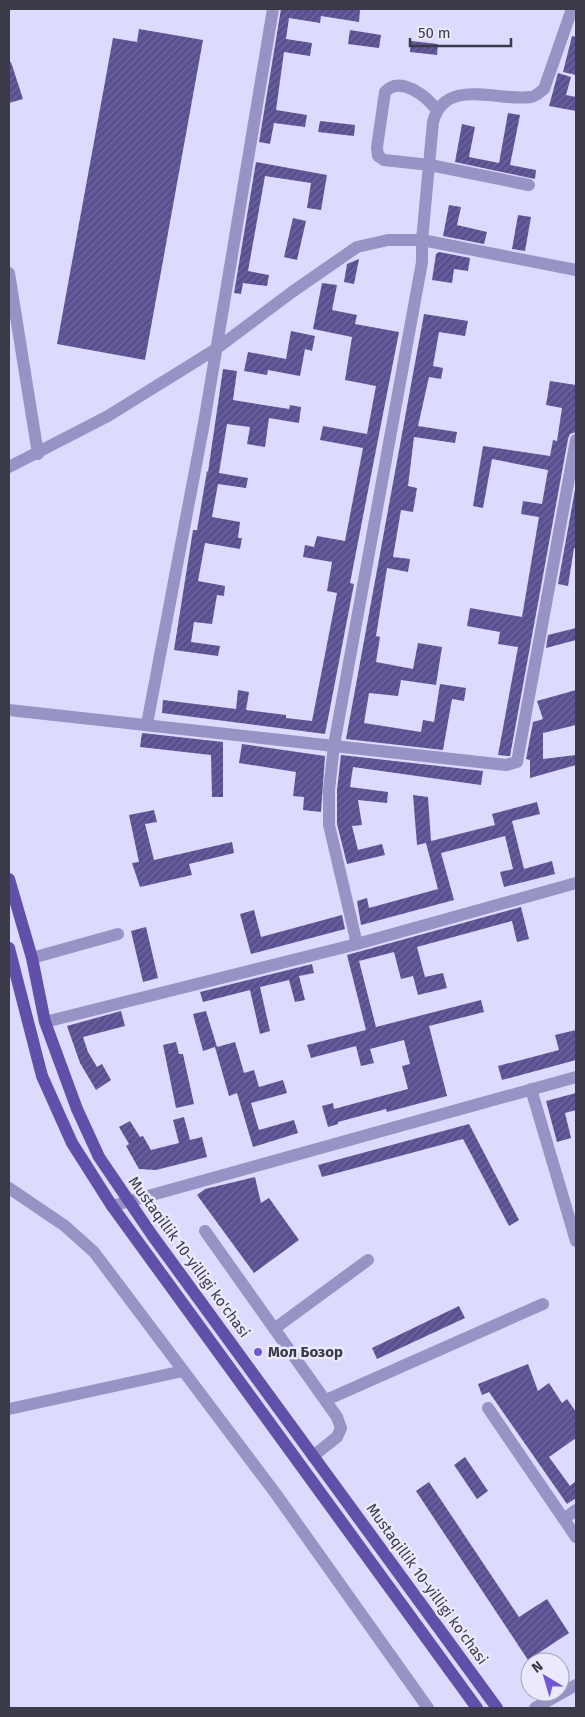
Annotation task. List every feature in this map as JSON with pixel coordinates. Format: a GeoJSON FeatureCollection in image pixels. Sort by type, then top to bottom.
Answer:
{"type":"FeatureCollection","features":[{"type":"Feature","properties":{"kind":"main road","name":"Mustaqillik 10-yilligi ko'chasi"},"geometry":{"type":"LineString","coordinates":[[9,879],[32,958],[45,1022],[77,1109],[99,1157],[313,1456],[497,1708]]}},
{"type":"Feature","properties":{"kind":"main road"},"geometry":{"type":"LineString","coordinates":[[9,948],[42,1076],[72,1144],[112,1206],[477,1708]]}},
{"type":"Feature","properties":{"kind":"street"},"geometry":{"type":"LineString","coordinates":[[147,724],[204,422],[273,9]]}},
{"type":"Feature","properties":{"kind":"street"},"geometry":{"type":"LineString","coordinates":[[357,944],[329,825],[329,790],[334,746],[422,262],[422,240],[433,122],[436,109],[447,100],[465,94],[532,98],[544,90],[569,13],[572,9]]}},
{"type":"Feature","properties":{"kind":"street"},"geometry":{"type":"LineString","coordinates":[[436,109],[418,91],[396,86],[387,89],[377,148],[378,156],[384,160],[430,165],[529,185]]}},
{"type":"Feature","properties":{"kind":"street"},"geometry":{"type":"LineString","coordinates":[[9,467],[38,454],[108,416],[216,348],[357,247],[388,240],[422,240],[576,270]]}},
{"type":"Feature","properties":{"kind":"street"},"geometry":{"type":"LineString","coordinates":[[9,273],[38,454]]}},
{"type":"Feature","properties":{"kind":"street"},"geometry":{"type":"LineString","coordinates":[[9,710],[506,765],[517,762],[576,440]]}},
{"type":"Feature","properties":{"kind":"street"},"geometry":{"type":"LineString","coordinates":[[45,1022],[357,944],[576,883]]}},
{"type":"Feature","properties":{"kind":"street"},"geometry":{"type":"LineString","coordinates":[[32,958],[118,934]]}},
{"type":"Feature","properties":{"kind":"street"},"geometry":{"type":"LineString","coordinates":[[112,1206],[576,1077]]}},
{"type":"Feature","properties":{"kind":"street"},"geometry":{"type":"LineString","coordinates":[[531,1089],[576,1241]]}},
{"type":"Feature","properties":{"kind":"street"},"geometry":{"type":"LineString","coordinates":[[9,1188],[65,1226],[94,1252],[276,1494],[428,1708]]}},
{"type":"Feature","properties":{"kind":"street"},"geometry":{"type":"LineString","coordinates":[[205,1231],[326,1400],[341,1428],[337,1437],[313,1456]]}},
{"type":"Feature","properties":{"kind":"street"},"geometry":{"type":"LineString","coordinates":[[274,1329],[368,1260]]}},
{"type":"Feature","properties":{"kind":"street"},"geometry":{"type":"LineString","coordinates":[[326,1400],[543,1304]]}},
{"type":"Feature","properties":{"kind":"street"},"geometry":{"type":"LineString","coordinates":[[9,1409],[183,1371]]}},
{"type":"Feature","properties":{"kind":"street"},"geometry":{"type":"LineString","coordinates":[[488,1408],[576,1537]]}},
{"type":"Feature","properties":{"kind":"street"},"geometry":{"type":"LineString","coordinates":[[564,1519],[576,1510]]}},
{"type":"Feature","properties":{"kind":"street"},"geometry":{"type":"LineString","coordinates":[[535,1708],[576,1685]]}},
{"type":"Feature","properties":{"kind":"building"},"geometry":{"type":"Polygon","coordinates":[[[281,9],[360,10],[359,22],[321,16],[320,23],[289,18],[286,39],[312,43],[310,56],[284,52],[276,110],[307,115],[305,127],[274,123],[270,144],[259,142],[281,9]]]}},
{"type":"Feature","properties":{"kind":"building"},"geometry":{"type":"Polygon","coordinates":[[[139,29],[203,40],[145,360],[57,344],[113,38],[137,42],[139,29]]]}},
{"type":"Feature","properties":{"kind":"building"},"geometry":{"type":"Polygon","coordinates":[[[350,30],[381,35],[379,48],[348,44],[350,30]]]}},
{"type":"Feature","properties":{"kind":"building"},"geometry":{"type":"Polygon","coordinates":[[[572,36],[576,37],[576,75],[563,72],[572,36]]]}},
{"type":"Feature","properties":{"kind":"building"},"geometry":{"type":"Polygon","coordinates":[[[411,41],[438,44],[437,55],[410,52],[411,41]]]}},
{"type":"Feature","properties":{"kind":"building"},"geometry":{"type":"Polygon","coordinates":[[[11,62],[23,99],[9,103],[9,63],[11,62]]]}},
{"type":"Feature","properties":{"kind":"building"},"geometry":{"type":"Polygon","coordinates":[[[558,73],[571,77],[566,95],[576,97],[576,111],[549,106],[558,73]]]}},
{"type":"Feature","properties":{"kind":"building"},"geometry":{"type":"Polygon","coordinates":[[[508,113],[520,115],[510,165],[536,170],[535,179],[455,162],[462,124],[475,127],[469,157],[499,163],[508,113]]]}},
{"type":"Feature","properties":{"kind":"building"},"geometry":{"type":"Polygon","coordinates":[[[320,121],[355,125],[354,136],[318,132],[320,121]]]}},
{"type":"Feature","properties":{"kind":"building"},"geometry":{"type":"Polygon","coordinates":[[[256,162],[327,175],[321,210],[307,208],[311,183],[265,176],[248,271],[269,275],[267,286],[243,283],[241,294],[234,293],[256,162]]]}},
{"type":"Feature","properties":{"kind":"building"},"geometry":{"type":"Polygon","coordinates":[[[449,205],[461,207],[457,225],[487,232],[484,244],[443,236],[449,205]]]}},
{"type":"Feature","properties":{"kind":"building"},"geometry":{"type":"Polygon","coordinates":[[[518,215],[531,217],[525,251],[512,249],[518,215]]]}},
{"type":"Feature","properties":{"kind":"building"},"geometry":{"type":"Polygon","coordinates":[[[293,218],[306,221],[297,260],[284,257],[293,218]]]}},
{"type":"Feature","properties":{"kind":"building"},"geometry":{"type":"Polygon","coordinates":[[[439,252],[470,258],[468,271],[454,269],[452,283],[432,280],[436,254],[439,252]]]}},
{"type":"Feature","properties":{"kind":"building"},"geometry":{"type":"Polygon","coordinates":[[[359,259],[354,284],[344,282],[347,264],[359,259]]]}},
{"type":"Feature","properties":{"kind":"building"},"geometry":{"type":"Polygon","coordinates":[[[322,283],[337,285],[332,310],[357,315],[355,324],[399,332],[350,583],[354,584],[325,734],[162,713],[163,700],[236,709],[238,690],[249,692],[246,710],[286,715],[286,718],[312,721],[337,593],[327,591],[332,562],[303,557],[305,545],[314,547],[317,536],[345,541],[363,448],[320,440],[323,426],[367,434],[376,386],[345,380],[352,337],[313,329],[322,283]]]}},
{"type":"Feature","properties":{"kind":"building"},"geometry":{"type":"Polygon","coordinates":[[[424,314],[468,321],[465,336],[439,332],[433,366],[443,368],[441,379],[429,377],[418,426],[457,432],[455,443],[414,437],[408,486],[417,488],[413,512],[401,510],[393,557],[410,559],[408,572],[387,568],[376,636],[380,637],[376,662],[413,669],[418,643],[442,647],[436,685],[401,680],[398,696],[369,693],[364,723],[421,732],[423,720],[434,722],[440,684],[466,688],[464,701],[452,699],[443,750],[346,739],[424,314]]]}},
{"type":"Feature","properties":{"kind":"building"},"geometry":{"type":"Polygon","coordinates":[[[291,331],[315,336],[312,351],[305,349],[300,376],[268,370],[267,375],[244,371],[248,352],[286,359],[291,331]]]}},
{"type":"Feature","properties":{"kind":"building"},"geometry":{"type":"Polygon","coordinates":[[[223,369],[237,371],[233,400],[289,409],[290,405],[301,407],[299,423],[269,418],[265,447],[247,444],[250,427],[227,424],[219,473],[248,478],[246,488],[218,484],[212,517],[240,522],[238,538],[242,538],[240,549],[205,543],[198,581],[225,586],[224,596],[217,595],[212,624],[194,622],[191,642],[220,646],[218,656],[174,650],[193,530],[197,530],[208,472],[223,369]]]}},
{"type":"Feature","properties":{"kind":"building"},"geometry":{"type":"Polygon","coordinates":[[[550,381],[576,385],[576,432],[570,434],[568,439],[510,756],[498,755],[518,647],[498,644],[500,632],[467,626],[470,608],[522,617],[539,517],[521,514],[523,501],[542,504],[548,470],[492,459],[483,508],[473,506],[483,446],[550,456],[553,440],[557,441],[562,408],[546,405],[550,381]]]}},
{"type":"Feature","properties":{"kind":"building"},"geometry":{"type":"Polygon","coordinates":[[[576,484],[576,548],[574,548],[568,586],[558,584],[576,484]]]}},
{"type":"Feature","properties":{"kind":"building"},"geometry":{"type":"Polygon","coordinates":[[[576,628],[576,640],[546,648],[548,635],[576,628]]]}},
{"type":"Feature","properties":{"kind":"building"},"geometry":{"type":"Polygon","coordinates":[[[576,690],[576,725],[543,733],[543,759],[576,755],[576,765],[530,778],[530,760],[526,759],[533,722],[543,719],[537,701],[576,690]]]}},
{"type":"Feature","properties":{"kind":"building"},"geometry":{"type":"Polygon","coordinates":[[[142,733],[223,742],[223,797],[212,797],[211,755],[140,747],[142,733]]]}},
{"type":"Feature","properties":{"kind":"building"},"geometry":{"type":"Polygon","coordinates":[[[242,744],[325,756],[321,812],[303,810],[304,797],[293,796],[296,772],[239,763],[242,744]]]}},
{"type":"Feature","properties":{"kind":"building"},"geometry":{"type":"Polygon","coordinates":[[[341,755],[483,771],[481,785],[353,767],[350,787],[388,792],[387,803],[358,800],[362,825],[352,826],[358,850],[382,844],[385,855],[347,864],[337,824],[337,790],[341,755]]]}},
{"type":"Feature","properties":{"kind":"building"},"geometry":{"type":"Polygon","coordinates":[[[413,795],[428,797],[431,841],[495,825],[492,814],[537,802],[540,814],[512,821],[524,869],[552,861],[555,874],[504,887],[500,872],[513,869],[505,836],[441,853],[454,900],[361,925],[357,901],[367,898],[369,908],[438,889],[426,843],[417,845],[413,795]]]}},
{"type":"Feature","properties":{"kind":"building"},"geometry":{"type":"Polygon","coordinates":[[[154,810],[157,822],[145,824],[154,860],[232,842],[234,853],[189,864],[192,875],[140,887],[132,863],[139,862],[129,815],[154,810]]]}},
{"type":"Feature","properties":{"kind":"building"},"geometry":{"type":"Polygon","coordinates":[[[521,907],[529,939],[517,942],[512,921],[417,947],[425,977],[443,973],[447,988],[418,995],[413,976],[401,979],[394,952],[359,961],[376,1027],[481,1000],[484,1012],[429,1026],[447,1096],[387,1112],[386,1109],[338,1122],[338,1124],[328,1127],[322,1106],[333,1103],[334,1109],[408,1089],[402,1066],[410,1064],[404,1040],[370,1049],[374,1063],[361,1066],[356,1046],[311,1058],[307,1045],[366,1030],[347,955],[521,907]]]}},
{"type":"Feature","properties":{"kind":"building"},"geometry":{"type":"Polygon","coordinates":[[[254,910],[261,937],[342,915],[345,929],[251,954],[240,914],[254,910]]]}},
{"type":"Feature","properties":{"kind":"building"},"geometry":{"type":"Polygon","coordinates":[[[146,927],[158,978],[143,982],[131,931],[146,927]]]}},
{"type":"Feature","properties":{"kind":"building"},"geometry":{"type":"Polygon","coordinates":[[[312,964],[314,973],[299,976],[305,1000],[295,1002],[289,980],[260,987],[270,1031],[260,1034],[250,990],[203,1002],[200,992],[312,964]]]}},
{"type":"Feature","properties":{"kind":"building"},"geometry":{"type":"Polygon","coordinates":[[[121,1011],[125,1026],[83,1037],[88,1052],[97,1067],[102,1064],[111,1080],[96,1090],[80,1063],[67,1026],[121,1011]]]}},
{"type":"Feature","properties":{"kind":"building"},"geometry":{"type":"Polygon","coordinates":[[[206,1011],[217,1047],[235,1042],[244,1073],[254,1070],[259,1087],[283,1080],[287,1093],[251,1103],[259,1130],[294,1120],[298,1133],[253,1147],[237,1093],[229,1096],[215,1047],[203,1051],[193,1014],[206,1011]]]}},
{"type":"Feature","properties":{"kind":"building"},"geometry":{"type":"Polygon","coordinates":[[[576,1030],[576,1060],[502,1080],[498,1066],[559,1050],[555,1035],[576,1030]]]}},
{"type":"Feature","properties":{"kind":"building"},"geometry":{"type":"Polygon","coordinates":[[[176,1042],[179,1054],[183,1054],[194,1104],[176,1108],[163,1045],[176,1042]]]}},
{"type":"Feature","properties":{"kind":"building"},"geometry":{"type":"Polygon","coordinates":[[[576,1093],[576,1110],[565,1113],[571,1138],[557,1142],[546,1101],[576,1093]]]}},
{"type":"Feature","properties":{"kind":"building"},"geometry":{"type":"Polygon","coordinates":[[[184,1117],[190,1140],[202,1137],[207,1157],[156,1170],[139,1169],[126,1146],[129,1144],[119,1127],[130,1121],[140,1137],[143,1136],[151,1150],[179,1143],[173,1120],[184,1117]]]}},
{"type":"Feature","properties":{"kind":"building"},"geometry":{"type":"Polygon","coordinates":[[[469,1124],[519,1220],[509,1226],[463,1139],[322,1177],[318,1165],[469,1124]]]}},
{"type":"Feature","properties":{"kind":"building"},"geometry":{"type":"Polygon","coordinates":[[[255,1177],[261,1203],[269,1198],[299,1240],[254,1273],[197,1195],[205,1189],[255,1177]]]}},
{"type":"Feature","properties":{"kind":"building"},"geometry":{"type":"Polygon","coordinates":[[[459,1306],[465,1318],[377,1359],[372,1348],[459,1306]]]}},
{"type":"Feature","properties":{"kind":"building"},"geometry":{"type":"Polygon","coordinates":[[[528,1364],[538,1391],[549,1383],[562,1403],[567,1399],[576,1412],[576,1438],[549,1457],[570,1486],[576,1481],[576,1498],[567,1504],[489,1392],[482,1395],[478,1384],[528,1364]]]}},
{"type":"Feature","properties":{"kind":"building"},"geometry":{"type":"Polygon","coordinates":[[[465,1457],[488,1491],[477,1499],[454,1465],[465,1457]]]}},
{"type":"Feature","properties":{"kind":"building"},"geometry":{"type":"Polygon","coordinates":[[[429,1482],[519,1617],[547,1599],[569,1633],[540,1652],[523,1652],[416,1491],[429,1482]]]}},
{"type":"Feature","properties":{"kind":"place","name":"Мол Бозор"},"geometry":{"type":"Point","coordinates":[258,1352]}}]}
